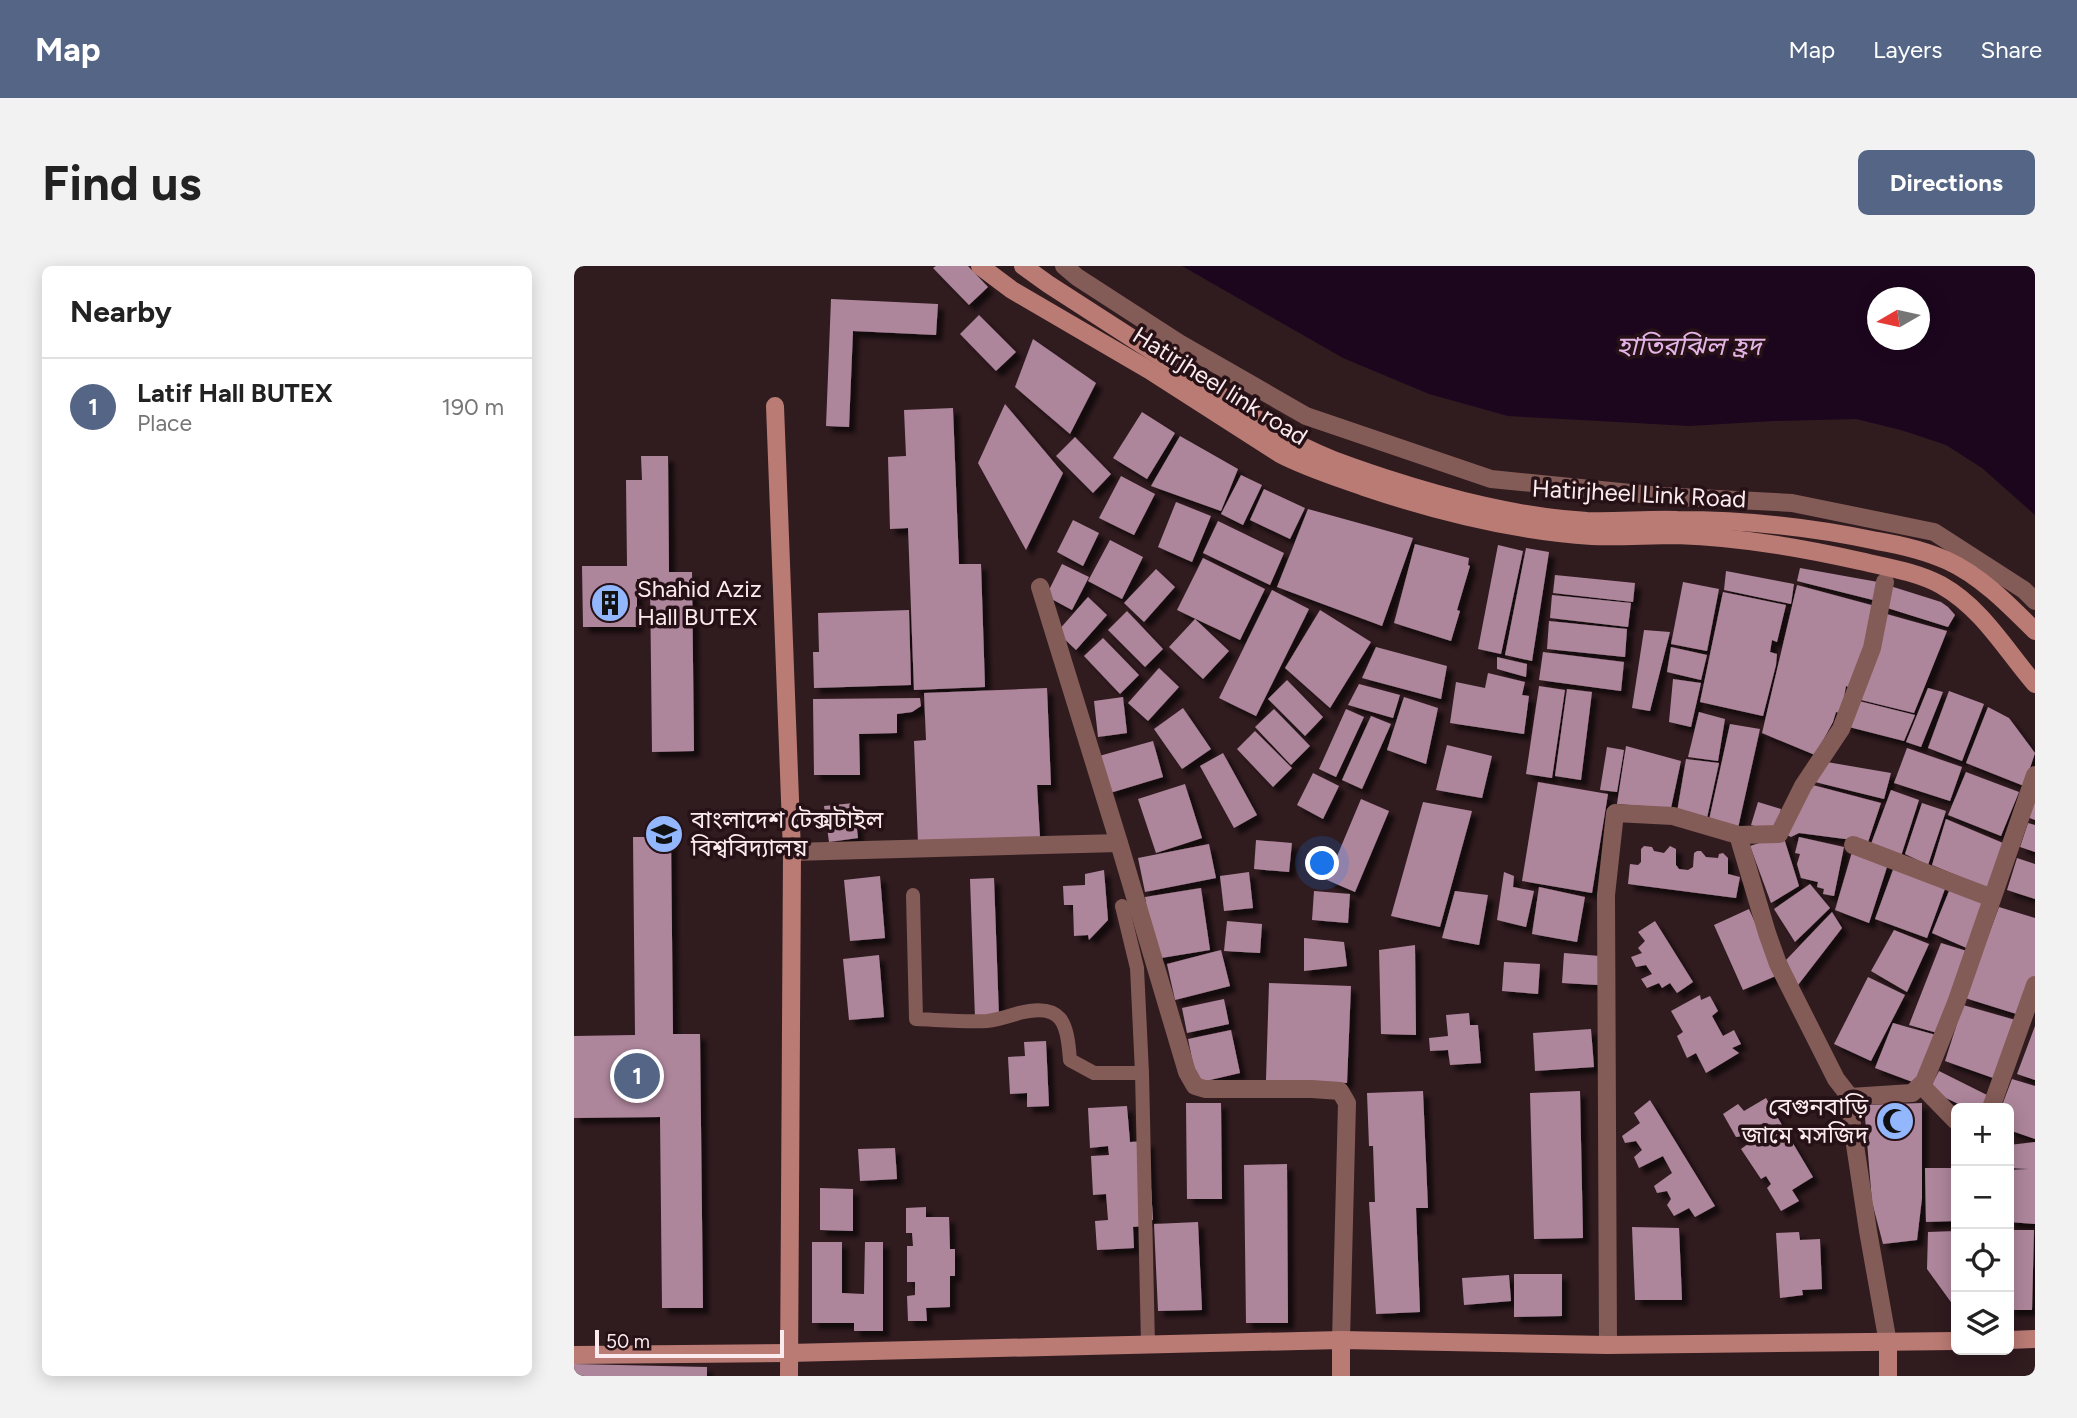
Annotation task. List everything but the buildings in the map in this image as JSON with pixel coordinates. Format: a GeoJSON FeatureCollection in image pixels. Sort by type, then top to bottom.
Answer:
{"type":"FeatureCollection","features":[{"type":"Feature","properties":{"kind":"street","name":"Hatirjheel link road"},"geometry":{"type":"LineString","coordinates":[[980,266],[1012,290],[1149,370],[1303,466],[1416,504],[1498,525],[1532,530]]}},
{"type":"Feature","properties":{"kind":"street","name":"Hatirjheel Link Road"},"geometry":{"type":"LineString","coordinates":[[1023,266],[1304,449],[1363,471],[1449,497],[1524,514],[1591,521],[1732,522],[1837,533],[1903,546],[1949,561],[1984,584],[2035,631]]}},
{"type":"Feature","properties":{"kind":"street"},"geometry":{"type":"LineString","coordinates":[[1064,266],[1179,343],[1306,415],[1491,479],[1661,496],[1792,503],[1934,532],[2024,590],[2035,601]]}},
{"type":"Feature","properties":{"kind":"street"},"geometry":{"type":"LineString","coordinates":[[775,406],[792,852],[789,1376]]}},
{"type":"Feature","properties":{"kind":"street","name":"Hatirjheel Link Road"},"geometry":{"type":"LineString","coordinates":[[1532,530],[1593,536],[1675,535],[1761,541],[1888,567],[1940,584],[1975,611],[1996,633],[2035,684]]}},
{"type":"Feature","properties":{"kind":"street"},"geometry":{"type":"LineString","coordinates":[[1832,555],[1837,533]]}},
{"type":"Feature","properties":{"kind":"street"},"geometry":{"type":"LineString","coordinates":[[1608,1345],[1606,895],[1615,813],[1673,816],[1738,835],[1779,834],[1803,786],[1841,729],[1872,648],[1885,582]]}},
{"type":"Feature","properties":{"kind":"street"},"geometry":{"type":"LineString","coordinates":[[1040,587],[1187,1072],[1195,1086],[1205,1089],[1312,1088],[1340,1091],[1347,1103],[1341,1376]]}},
{"type":"Feature","properties":{"kind":"street"},"geometry":{"type":"LineString","coordinates":[[1850,1097],[1912,1093],[1924,1082],[1956,1003],[2035,775]]}},
{"type":"Feature","properties":{"kind":"street"},"geometry":{"type":"LineString","coordinates":[[1738,835],[1779,964],[1836,1079],[1850,1097],[1866,1218],[1888,1343],[1888,1376]]}},
{"type":"Feature","properties":{"kind":"street"},"geometry":{"type":"LineString","coordinates":[[792,852],[1119,843]]}},
{"type":"Feature","properties":{"kind":"street"},"geometry":{"type":"LineString","coordinates":[[1853,845],[1992,898]]}},
{"type":"Feature","properties":{"kind":"street"},"geometry":{"type":"LineString","coordinates":[[1993,1103],[2035,985]]}},
{"type":"Feature","properties":{"kind":"street"},"geometry":{"type":"LineString","coordinates":[[1921,1085],[1951,1116]]}},
{"type":"Feature","properties":{"kind":"street"},"geometry":{"type":"LineString","coordinates":[[2014,1339],[2035,1339]]}},
{"type":"Feature","properties":{"kind":"street"},"geometry":{"type":"LineString","coordinates":[[574,1355],[789,1353],[1341,1340],[1608,1345],[1951,1340]]}},
{"type":"Feature","properties":{"kind":"lane"},"geometry":{"type":"LineString","coordinates":[[913,895],[916,1019],[990,1021],[1032,1010],[1045,1011],[1063,1021],[1067,1030],[1070,1060],[1094,1073],[1142,1073]]}},
{"type":"Feature","properties":{"kind":"lane"},"geometry":{"type":"LineString","coordinates":[[1122,906],[1137,968],[1148,1345]]}},
{"type":"Feature","properties":{"kind":"water","name":"হাতিরঝিল হ্রদ"},"geometry":{"type":"Polygon","coordinates":[[[1182,266],[2035,266],[2035,515],[1982,468],[1946,445],[1856,419],[1689,426],[1508,416],[1429,394],[1343,358],[1182,266]]]}},
{"type":"Feature","properties":{"kind":"place","name":"Shahid Aziz Hall BUTEX"},"geometry":{"type":"Point","coordinates":[610,603]}},
{"type":"Feature","properties":{"kind":"place","name":"বাংলাদেশ টেক্সটাইল বিশ্ববিদ্যালয়"},"geometry":{"type":"Point","coordinates":[664,834]}},
{"type":"Feature","properties":{"kind":"place","name":"Latif Hall BUTEX"},"geometry":{"type":"Point","coordinates":[637,1076]}},
{"type":"Feature","properties":{"kind":"place","name":"বেগুনবাড়ি জামে মসজিদ"},"geometry":{"type":"Point","coordinates":[1895,1121]}}]}
